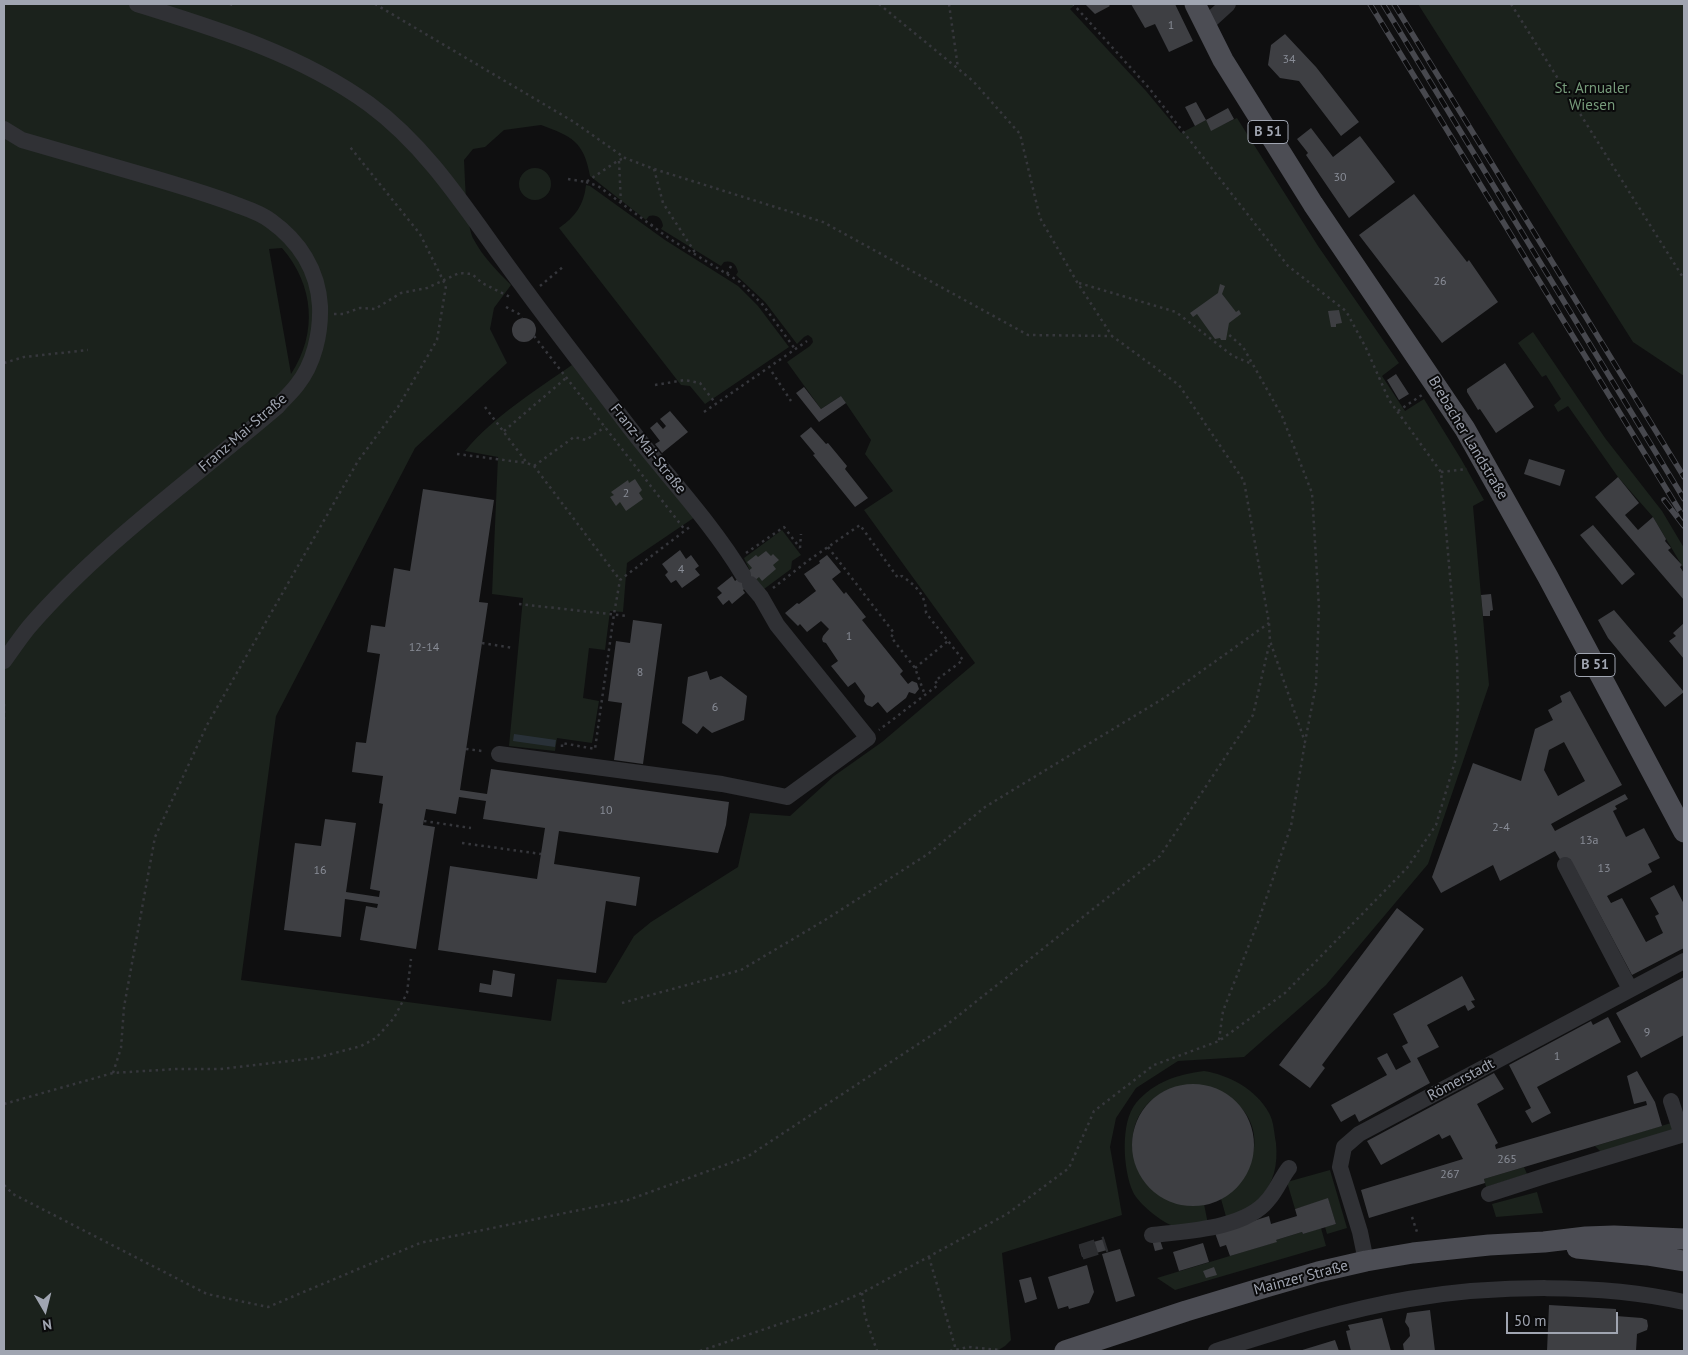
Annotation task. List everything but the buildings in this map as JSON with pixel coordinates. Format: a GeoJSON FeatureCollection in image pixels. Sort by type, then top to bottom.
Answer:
{"type":"FeatureCollection","features":[{"type":"Feature","properties":{"kind":"main road","name":"B 51"},"geometry":{"type":"LineString","coordinates":[[1195,4],[1205,24]]}},
{"type":"Feature","properties":{"kind":"main road","name":"Brebacher Landstraße"},"geometry":{"type":"LineString","coordinates":[[1205,24],[1223,60],[1313,204],[1465,428],[1598,670],[1684,832]]}},
{"type":"Feature","properties":{"kind":"main road","name":"Mainzer Straße"},"geometry":{"type":"LineString","coordinates":[[1065,1351],[1213,1302],[1318,1272],[1366,1261],[1413,1253],[1489,1245],[1544,1242],[1586,1236],[1684,1240]]}},
{"type":"Feature","properties":{"kind":"main road","name":"Mainzer Straße"},"geometry":{"type":"LineString","coordinates":[[1544,1242],[1684,1261]]}},
{"type":"Feature","properties":{"kind":"street","name":"Franz-Mai-Straße"},"geometry":{"type":"LineString","coordinates":[[137,4],[220,30],[314,69],[369,104],[405,135],[432,164],[644,446],[730,554],[761,597],[777,625],[868,738]]}},
{"type":"Feature","properties":{"kind":"street"},"geometry":{"type":"LineString","coordinates":[[1205,24],[1228,4]]}},
{"type":"Feature","properties":{"kind":"street","name":"Franz-Mai-Straße"},"geometry":{"type":"LineString","coordinates":[[4,129],[22,140],[212,195],[270,220],[292,238],[310,266],[317,286],[320,315],[314,352],[309,366],[298,384],[277,407],[120,538],[73,581],[28,628],[4,661]]}},
{"type":"Feature","properties":{"kind":"street"},"geometry":{"type":"LineString","coordinates":[[499,754],[722,784],[787,797],[868,738]]}},
{"type":"Feature","properties":{"kind":"street"},"geometry":{"type":"LineString","coordinates":[[1565,866],[1630,989]]}},
{"type":"Feature","properties":{"kind":"street","name":"Römerstadt"},"geometry":{"type":"LineString","coordinates":[[1366,1261],[1360,1232],[1340,1167],[1344,1147],[1350,1141],[1368,1129],[1684,961]]}},
{"type":"Feature","properties":{"kind":"street"},"geometry":{"type":"LineString","coordinates":[[1489,1194],[1683,1135],[1671,1101]]}},
{"type":"Feature","properties":{"kind":"street"},"geometry":{"type":"LineString","coordinates":[[1152,1236],[1208,1228],[1249,1216],[1268,1201],[1282,1176],[1289,1168]]}},
{"type":"Feature","properties":{"kind":"street"},"geometry":{"type":"LineString","coordinates":[[1216,1351],[1329,1317],[1402,1300],[1438,1295],[1524,1289],[1562,1289],[1650,1295],[1684,1302]]}},
{"type":"Feature","properties":{"kind":"path"},"geometry":{"type":"LineString","coordinates":[[230,4],[235,4]]}},
{"type":"Feature","properties":{"kind":"path"},"geometry":{"type":"LineString","coordinates":[[374,4],[574,122],[625,158],[654,169],[823,222],[1028,335],[1112,336]]}},
{"type":"Feature","properties":{"kind":"path"},"geometry":{"type":"LineString","coordinates":[[879,4],[974,81],[1020,134],[1040,218],[1077,282],[1112,336],[1179,385],[1244,481],[1269,623],[1270,641],[1305,742]]}},
{"type":"Feature","properties":{"kind":"path"},"geometry":{"type":"LineString","coordinates":[[949,4],[958,68]]}},
{"type":"Feature","properties":{"kind":"path"},"geometry":{"type":"LineString","coordinates":[[700,1351],[824,1310],[862,1293],[1007,1214],[1069,1168],[1094,1111],[1154,1065],[1218,1041],[1285,993],[1407,868],[1436,825],[1456,758],[1457,657],[1441,472],[1389,400],[1366,348],[1346,311],[1288,266],[1149,88],[1073,4]]}},
{"type":"Feature","properties":{"kind":"path"},"geometry":{"type":"LineString","coordinates":[[1511,4],[1684,279]]}},
{"type":"Feature","properties":{"kind":"path"},"geometry":{"type":"LineString","coordinates":[[113,1073],[122,1048],[124,1007],[155,837],[207,725],[358,461],[398,407],[437,340],[446,286],[420,234],[350,148]]}},
{"type":"Feature","properties":{"kind":"path"},"geometry":{"type":"LineString","coordinates":[[586,182],[625,158]]}},
{"type":"Feature","properties":{"kind":"path"},"geometry":{"type":"LineString","coordinates":[[619,160],[621,204]]}},
{"type":"Feature","properties":{"kind":"path"},"geometry":{"type":"LineString","coordinates":[[654,169],[663,203],[696,255]]}},
{"type":"Feature","properties":{"kind":"path"},"geometry":{"type":"LineString","coordinates":[[568,179],[598,186],[651,226],[742,284],[761,304],[796,349]]}},
{"type":"Feature","properties":{"kind":"path"},"geometry":{"type":"LineString","coordinates":[[651,226],[654,222]]}},
{"type":"Feature","properties":{"kind":"path"},"geometry":{"type":"LineString","coordinates":[[529,295],[564,266]]}},
{"type":"Feature","properties":{"kind":"path"},"geometry":{"type":"LineString","coordinates":[[727,274],[731,266]]}},
{"type":"Feature","properties":{"kind":"path"},"geometry":{"type":"LineString","coordinates":[[343,314],[360,308],[375,309],[401,293],[426,288],[460,273],[472,274],[482,283],[512,298]]}},
{"type":"Feature","properties":{"kind":"path"},"geometry":{"type":"LineString","coordinates":[[1077,282],[1176,312],[1233,356],[1253,365]]}},
{"type":"Feature","properties":{"kind":"path"},"geometry":{"type":"LineString","coordinates":[[506,307],[519,314],[522,318]]}},
{"type":"Feature","properties":{"kind":"path"},"geometry":{"type":"LineString","coordinates":[[1218,1041],[1223,1011],[1258,922],[1291,826],[1316,685],[1320,608],[1312,493],[1282,416],[1242,346],[1227,333]]}},
{"type":"Feature","properties":{"kind":"path"},"geometry":{"type":"LineString","coordinates":[[534,336],[686,530]]}},
{"type":"Feature","properties":{"kind":"path"},"geometry":{"type":"LineString","coordinates":[[704,412],[807,341]]}},
{"type":"Feature","properties":{"kind":"path"},"geometry":{"type":"LineString","coordinates":[[4,363],[24,357],[88,350]]}},
{"type":"Feature","properties":{"kind":"path"},"geometry":{"type":"LineString","coordinates":[[772,372],[792,401]]}},
{"type":"Feature","properties":{"kind":"path"},"geometry":{"type":"LineString","coordinates":[[504,431],[566,378]]}},
{"type":"Feature","properties":{"kind":"path"},"geometry":{"type":"LineString","coordinates":[[655,385],[685,380],[700,383],[716,404]]}},
{"type":"Feature","properties":{"kind":"path"},"geometry":{"type":"LineString","coordinates":[[1398,411],[1422,395]]}},
{"type":"Feature","properties":{"kind":"path"},"geometry":{"type":"LineString","coordinates":[[485,407],[527,463]]}},
{"type":"Feature","properties":{"kind":"path"},"geometry":{"type":"LineString","coordinates":[[534,466],[574,437],[586,440],[605,427]]}},
{"type":"Feature","properties":{"kind":"path"},"geometry":{"type":"LineString","coordinates":[[457,454],[527,463],[534,466],[620,580]]}},
{"type":"Feature","properties":{"kind":"path"},"geometry":{"type":"LineString","coordinates":[[1441,472],[1486,466]]}},
{"type":"Feature","properties":{"kind":"path"},"geometry":{"type":"LineString","coordinates":[[560,762],[562,743],[595,749],[620,580],[686,530],[705,521]]}},
{"type":"Feature","properties":{"kind":"path"},"geometry":{"type":"LineString","coordinates":[[761,597],[860,525],[898,578],[902,576],[919,590],[926,604],[926,613],[963,660],[934,681],[938,685],[868,738]]}},
{"type":"Feature","properties":{"kind":"path"},"geometry":{"type":"LineString","coordinates":[[740,547],[745,554],[784,527],[800,548],[801,534]]}},
{"type":"Feature","properties":{"kind":"path"},"geometry":{"type":"LineString","coordinates":[[828,547],[894,633],[891,637],[915,668],[925,695]]}},
{"type":"Feature","properties":{"kind":"path"},"geometry":{"type":"LineString","coordinates":[[519,604],[627,616]]}},
{"type":"Feature","properties":{"kind":"path"},"geometry":{"type":"LineString","coordinates":[[622,1002],[741,970],[825,920],[928,854],[985,807],[1164,698],[1269,623]]}},
{"type":"Feature","properties":{"kind":"path"},"geometry":{"type":"LineString","coordinates":[[915,668],[948,640]]}},
{"type":"Feature","properties":{"kind":"path"},"geometry":{"type":"LineString","coordinates":[[4,1185],[13,1194],[207,1294],[268,1308],[420,1243],[628,1200],[747,1157],[944,1027],[1160,856],[1253,714],[1270,641]]}},
{"type":"Feature","properties":{"kind":"path"},"geometry":{"type":"LineString","coordinates":[[482,644],[513,648]]}},
{"type":"Feature","properties":{"kind":"path"},"geometry":{"type":"LineString","coordinates":[[4,704],[4,722]]}},
{"type":"Feature","properties":{"kind":"path"},"geometry":{"type":"LineString","coordinates":[[466,748],[482,751]]}},
{"type":"Feature","properties":{"kind":"path"},"geometry":{"type":"LineString","coordinates":[[424,821],[471,828]]}},
{"type":"Feature","properties":{"kind":"path"},"geometry":{"type":"LineString","coordinates":[[462,843],[541,854]]}},
{"type":"Feature","properties":{"kind":"path"},"geometry":{"type":"LineString","coordinates":[[4,1104],[113,1073],[176,1069],[220,1069],[316,1058],[361,1046],[376,1038],[394,1018],[407,993],[411,959]]}},
{"type":"Feature","properties":{"kind":"path"},"geometry":{"type":"LineString","coordinates":[[1412,1217],[1418,1235]]}},
{"type":"Feature","properties":{"kind":"path"},"geometry":{"type":"LineString","coordinates":[[929,1257],[956,1350]]}},
{"type":"Feature","properties":{"kind":"path"},"geometry":{"type":"LineString","coordinates":[[862,1293],[865,1316],[877,1351]]}},
{"type":"Feature","properties":{"kind":"path"},"geometry":{"type":"LineString","coordinates":[[950,1351],[969,1347],[999,1350]]}},
{"type":"Feature","properties":{"kind":"green space"},"geometry":{"type":"Polygon","coordinates":[[[4,4],[1076,4],[1070,9],[1146,91],[1181,133],[1206,120],[1211,130],[1237,118],[1318,246],[1399,363],[1382,376],[1405,411],[1424,399],[1484,500],[1473,506],[1489,685],[1428,864],[1326,985],[1244,1057],[1178,1061],[1136,1088],[1116,1118],[1110,1147],[1122,1215],[1002,1253],[1011,1340],[1005,1346],[997,1351],[4,1351],[4,4]],[[541,125],[504,130],[485,147],[473,149],[464,160],[466,202],[471,234],[486,258],[511,285],[494,308],[490,329],[507,363],[415,448],[276,716],[241,980],[551,1021],[557,979],[606,983],[634,936],[651,922],[738,867],[750,813],[790,816],[834,776],[882,742],[975,663],[864,510],[893,491],[865,454],[871,440],[841,396],[821,409],[787,362],[810,346],[813,342],[812,338],[808,335],[797,344],[765,302],[736,275],[738,272],[733,263],[724,262],[721,266],[661,229],[663,226],[657,216],[649,216],[646,220],[590,176],[580,147],[568,137],[541,125]],[[282,248],[269,249],[291,374],[300,358],[305,342],[309,310],[301,278],[293,262],[282,248]]]}},
{"type":"Feature","properties":{"kind":"green space","name":"St. Arnualer Wiesen"},"geometry":{"type":"Polygon","coordinates":[[[1418,4],[1684,4],[1684,376],[1633,342],[1418,4]]]}},
{"type":"Feature","properties":{"kind":"green space"},"geometry":{"type":"Polygon","coordinates":[[[535,168],[541,169],[546,173],[550,178],[550,190],[546,195],[541,199],[535,200],[529,199],[524,195],[520,190],[519,184],[520,178],[524,173],[529,169],[535,168]]]}},
{"type":"Feature","properties":{"kind":"green space"},"geometry":{"type":"Polygon","coordinates":[[[586,185],[665,240],[738,286],[758,306],[789,347],[705,404],[690,386],[681,385],[559,228],[578,210],[586,185]]]}},
{"type":"Feature","properties":{"kind":"green space"},"geometry":{"type":"Polygon","coordinates":[[[1533,332],[1605,438],[1662,511],[1684,548],[1684,569],[1653,517],[1618,477],[1568,406],[1558,412],[1554,405],[1561,399],[1546,375],[1542,377],[1518,343],[1533,332]]]}},
{"type":"Feature","properties":{"kind":"green space"},"geometry":{"type":"Polygon","coordinates":[[[572,365],[695,517],[627,563],[623,612],[610,611],[605,650],[589,648],[583,698],[599,701],[592,743],[557,738],[555,751],[509,746],[523,598],[492,594],[498,457],[465,451],[502,415],[572,365]]]}},
{"type":"Feature","properties":{"kind":"green space"},"geometry":{"type":"Polygon","coordinates":[[[782,530],[801,555],[792,561],[791,569],[760,592],[744,558],[782,530]]]}},
{"type":"Feature","properties":{"kind":"green space"},"geometry":{"type":"Polygon","coordinates":[[[1204,1071],[1223,1076],[1241,1084],[1264,1104],[1273,1124],[1276,1143],[1276,1166],[1272,1180],[1260,1199],[1249,1208],[1227,1220],[1221,1199],[1240,1182],[1252,1159],[1254,1134],[1250,1121],[1243,1110],[1225,1094],[1205,1086],[1185,1085],[1166,1091],[1150,1101],[1139,1117],[1133,1136],[1137,1167],[1143,1179],[1151,1188],[1163,1197],[1176,1202],[1190,1205],[1204,1204],[1208,1224],[1174,1226],[1151,1212],[1133,1192],[1125,1159],[1127,1122],[1136,1103],[1151,1089],[1167,1080],[1204,1071]]]}},
{"type":"Feature","properties":{"kind":"green space"},"geometry":{"type":"Polygon","coordinates":[[[1671,1123],[1673,1132],[1602,1153],[1595,1146],[1671,1123]]]}},
{"type":"Feature","properties":{"kind":"green space"},"geometry":{"type":"Polygon","coordinates":[[[1524,1167],[1527,1174],[1486,1187],[1484,1179],[1524,1167]]]}},
{"type":"Feature","properties":{"kind":"green space"},"geometry":{"type":"Polygon","coordinates":[[[1330,1170],[1347,1228],[1327,1234],[1325,1227],[1336,1224],[1328,1199],[1295,1209],[1287,1182],[1330,1170]]]}},
{"type":"Feature","properties":{"kind":"green space"},"geometry":{"type":"Polygon","coordinates":[[[1537,1192],[1543,1213],[1496,1217],[1492,1204],[1537,1192]]]}},
{"type":"Feature","properties":{"kind":"green space"},"geometry":{"type":"Polygon","coordinates":[[[1321,1228],[1326,1246],[1175,1290],[1157,1278],[1276,1242],[1276,1240],[1302,1232],[1303,1234],[1321,1228]]]}},
{"type":"Feature","properties":{"kind":"shaded area"},"geometry":{"type":"Polygon","coordinates":[[[514,734],[556,740],[555,747],[513,741],[514,734]]]}},
{"type":"Feature","properties":{"kind":"tunnel"},"geometry":{"type":"LineString","coordinates":[[1081,1252],[1106,1244]]}},
{"type":"Feature","properties":{"kind":"railway"},"geometry":{"type":"LineString","coordinates":[[1370,4],[1684,518]]}},
{"type":"Feature","properties":{"kind":"railway"},"geometry":{"type":"LineString","coordinates":[[1383,4],[1684,499]]}},
{"type":"Feature","properties":{"kind":"railway"},"geometry":{"type":"LineString","coordinates":[[1394,4],[1684,477]]}},
{"type":"Feature","properties":{"kind":"railway"},"geometry":{"type":"LineString","coordinates":[[1664,500],[1684,526]]}}]}
